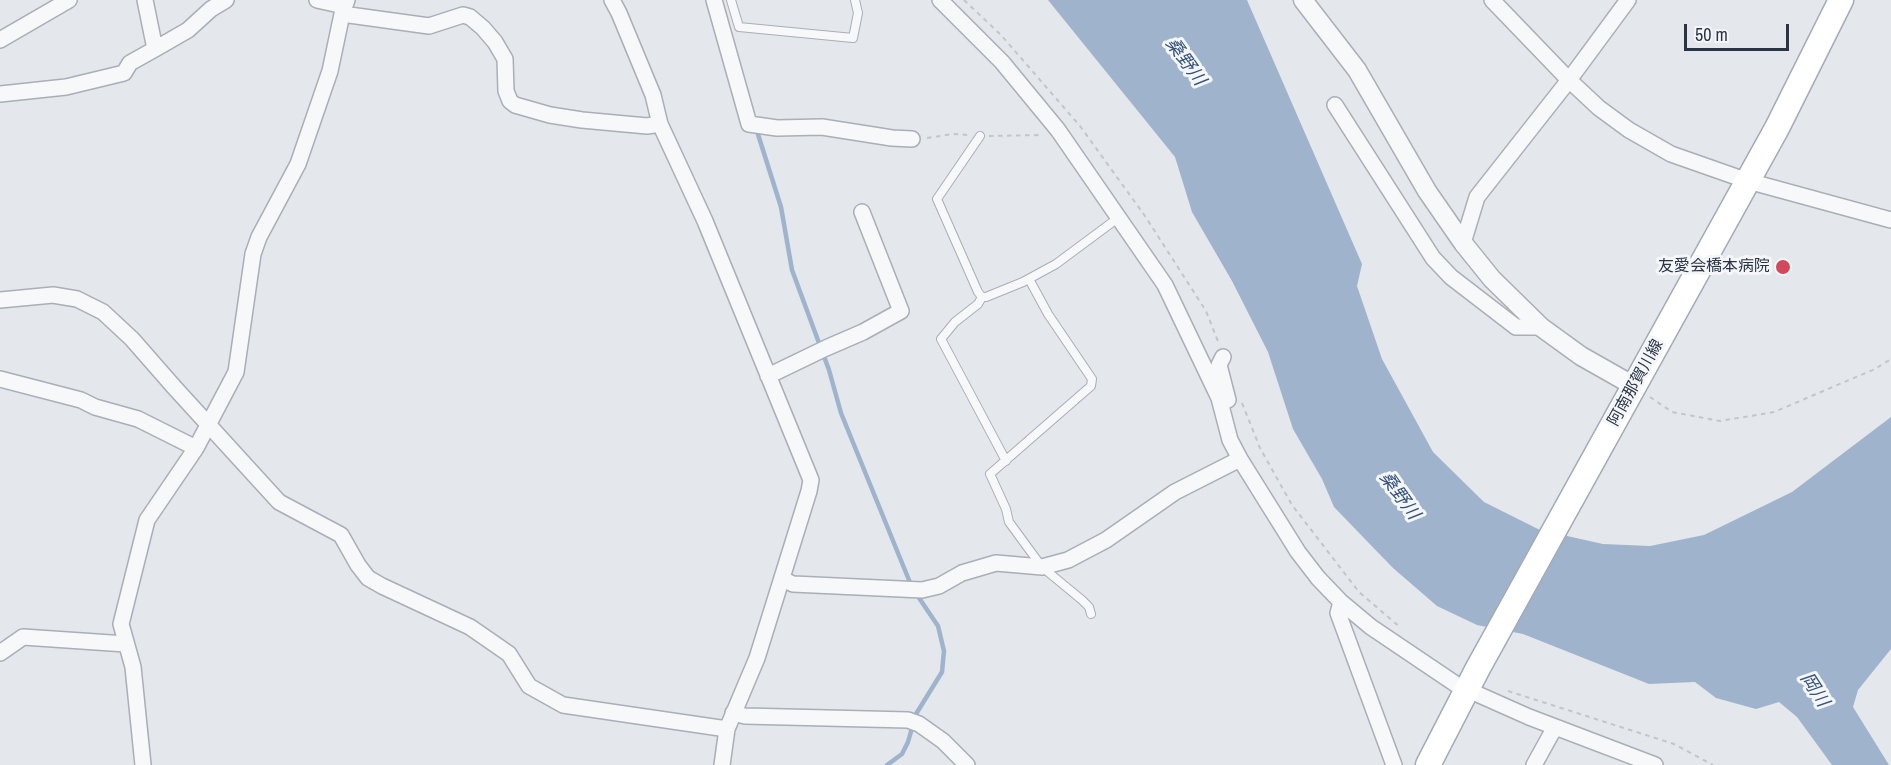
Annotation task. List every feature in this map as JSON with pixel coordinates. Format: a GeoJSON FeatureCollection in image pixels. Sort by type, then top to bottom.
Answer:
{"type":"FeatureCollection","features":[{"type":"Feature","properties":{"kind":"main road","name":"阿南那賀川線"},"geometry":{"type":"LineString","coordinates":[[1428,765],[1478,668],[1778,128],[1841,0]]}},
{"type":"Feature","properties":{"kind":"street"},"geometry":{"type":"LineString","coordinates":[[0,40],[69,0]]}},
{"type":"Feature","properties":{"kind":"street"},"geometry":{"type":"LineString","coordinates":[[145,0],[154,49]]}},
{"type":"Feature","properties":{"kind":"street"},"geometry":{"type":"LineString","coordinates":[[0,94],[66,87],[124,73],[130,63],[188,30],[211,9],[226,0]]}},
{"type":"Feature","properties":{"kind":"street"},"geometry":{"type":"LineString","coordinates":[[317,0],[429,26],[463,15],[470,17],[495,42],[505,59],[506,91],[510,101],[515,105],[582,120],[647,126],[660,124]]}},
{"type":"Feature","properties":{"kind":"street"},"geometry":{"type":"LineString","coordinates":[[612,0],[653,95],[660,124],[705,221],[811,480],[757,658],[727,729],[722,765]]}},
{"type":"Feature","properties":{"kind":"street"},"geometry":{"type":"LineString","coordinates":[[714,0],[749,124],[777,128],[822,128],[912,139]]}},
{"type":"Feature","properties":{"kind":"street"},"geometry":{"type":"LineString","coordinates":[[940,0],[1002,62],[1058,130],[1165,285],[1219,398],[1230,440],[1298,552],[1318,578],[1341,602],[1371,627],[1432,670],[1467,690],[1655,765]]}},
{"type":"Feature","properties":{"kind":"street"},"geometry":{"type":"LineString","coordinates":[[1303,0],[1357,70],[1427,191],[1463,243],[1492,279],[1541,327],[1629,395]]}},
{"type":"Feature","properties":{"kind":"street"},"geometry":{"type":"LineString","coordinates":[[1492,0],[1599,108],[1629,130],[1671,154],[1748,181],[1891,220]]}},
{"type":"Feature","properties":{"kind":"street"},"geometry":{"type":"LineString","coordinates":[[1463,243],[1477,196],[1569,80],[1628,0]]}},
{"type":"Feature","properties":{"kind":"street"},"geometry":{"type":"LineString","coordinates":[[143,765],[133,667],[121,624],[147,520],[196,448],[236,372],[253,254],[259,237],[298,164],[330,71],[344,7]]}},
{"type":"Feature","properties":{"kind":"street"},"geometry":{"type":"LineString","coordinates":[[1335,105],[1433,258],[1451,277],[1516,327],[1541,327]]}},
{"type":"Feature","properties":{"kind":"street"},"geometry":{"type":"LineString","coordinates":[[768,376],[863,332],[901,311],[862,212]]}},
{"type":"Feature","properties":{"kind":"street"},"geometry":{"type":"LineString","coordinates":[[0,300],[53,295],[77,299],[103,312],[132,339],[279,502],[341,535],[368,578],[470,627],[509,654],[529,687],[563,705],[727,729]]}},
{"type":"Feature","properties":{"kind":"street"},"geometry":{"type":"LineString","coordinates":[[1223,357],[1219,365],[1240,459]]}},
{"type":"Feature","properties":{"kind":"street"},"geometry":{"type":"LineString","coordinates":[[0,379],[81,400],[95,407],[138,419],[196,448]]}},
{"type":"Feature","properties":{"kind":"street"},"geometry":{"type":"LineString","coordinates":[[782,579],[793,584],[922,590],[939,586],[962,573],[996,563],[1042,567],[1068,560],[1096,545],[1175,492],[1240,459]]}},
{"type":"Feature","properties":{"kind":"street"},"geometry":{"type":"LineString","coordinates":[[1341,602],[1338,613],[1344,632],[1394,765]]}},
{"type":"Feature","properties":{"kind":"street"},"geometry":{"type":"LineString","coordinates":[[0,653],[23,637],[126,644]]}},
{"type":"Feature","properties":{"kind":"street"},"geometry":{"type":"LineString","coordinates":[[733,713],[745,716],[908,720],[919,724],[943,741],[967,765]]}},
{"type":"Feature","properties":{"kind":"street"},"geometry":{"type":"LineString","coordinates":[[1534,765],[1555,727]]}},
{"type":"Feature","properties":{"kind":"lane"},"geometry":{"type":"LineString","coordinates":[[731,0],[739,27],[853,38],[858,13],[855,0]]}},
{"type":"Feature","properties":{"kind":"lane"},"geometry":{"type":"LineString","coordinates":[[980,136],[937,199],[982,297]]}},
{"type":"Feature","properties":{"kind":"lane"},"geometry":{"type":"LineString","coordinates":[[982,297],[1029,279],[1056,264],[1120,217]]}},
{"type":"Feature","properties":{"kind":"lane"},"geometry":{"type":"LineString","coordinates":[[1029,279],[1047,314],[1092,379],[1091,386],[990,474],[1006,509],[1009,522],[1042,567],[1082,600],[1089,607],[1091,614]]}},
{"type":"Feature","properties":{"kind":"lane"},"geometry":{"type":"LineString","coordinates":[[982,297],[978,304],[955,322],[941,339],[1006,461]]}},
{"type":"Feature","properties":{"kind":"path"},"geometry":{"type":"LineString","coordinates":[[1629,395],[1672,412],[1720,421],[1774,412],[1875,369],[1891,359]]}},
{"type":"Feature","properties":{"kind":"path"},"geometry":{"type":"LineString","coordinates":[[1506,690],[1674,744],[1713,765]]}},
{"type":"Feature","properties":{"kind":"water"},"geometry":{"type":"Polygon","coordinates":[[[1048,0],[1247,0],[1362,264],[1357,286],[1382,359],[1433,452],[1484,502],[1540,530],[1603,544],[1650,546],[1704,535],[1792,492],[1891,417],[1891,649],[1858,690],[1853,707],[1889,765],[1832,765],[1797,717],[1779,702],[1756,709],[1716,698],[1695,682],[1649,684],[1523,634],[1477,625],[1437,606],[1393,568],[1334,507],[1322,479],[1293,429],[1268,352],[1232,281],[1192,212],[1175,157],[1048,0]]]}},
{"type":"Feature","properties":{"kind":"waterway"},"geometry":{"type":"LineString","coordinates":[[756,128],[781,207],[792,270],[829,370],[841,413],[911,585]]}},
{"type":"Feature","properties":{"kind":"waterway"},"geometry":{"type":"LineString","coordinates":[[887,765],[902,754],[916,714],[942,672],[944,651],[938,626],[915,592]]}},
{"type":"Feature","properties":{"kind":"place","name":"友愛会橋本病院"},"geometry":{"type":"Point","coordinates":[1783,267]}},
{"type":"Feature","properties":{"kind":"water label","name":"桑野川"},"geometry":{"type":"Point","coordinates":[1185,62]}},
{"type":"Feature","properties":{"kind":"water label","name":"桑野川"},"geometry":{"type":"Point","coordinates":[1399,496]}},
{"type":"Feature","properties":{"kind":"water label","name":"岡川"},"geometry":{"type":"Point","coordinates":[1814,690]}}]}
